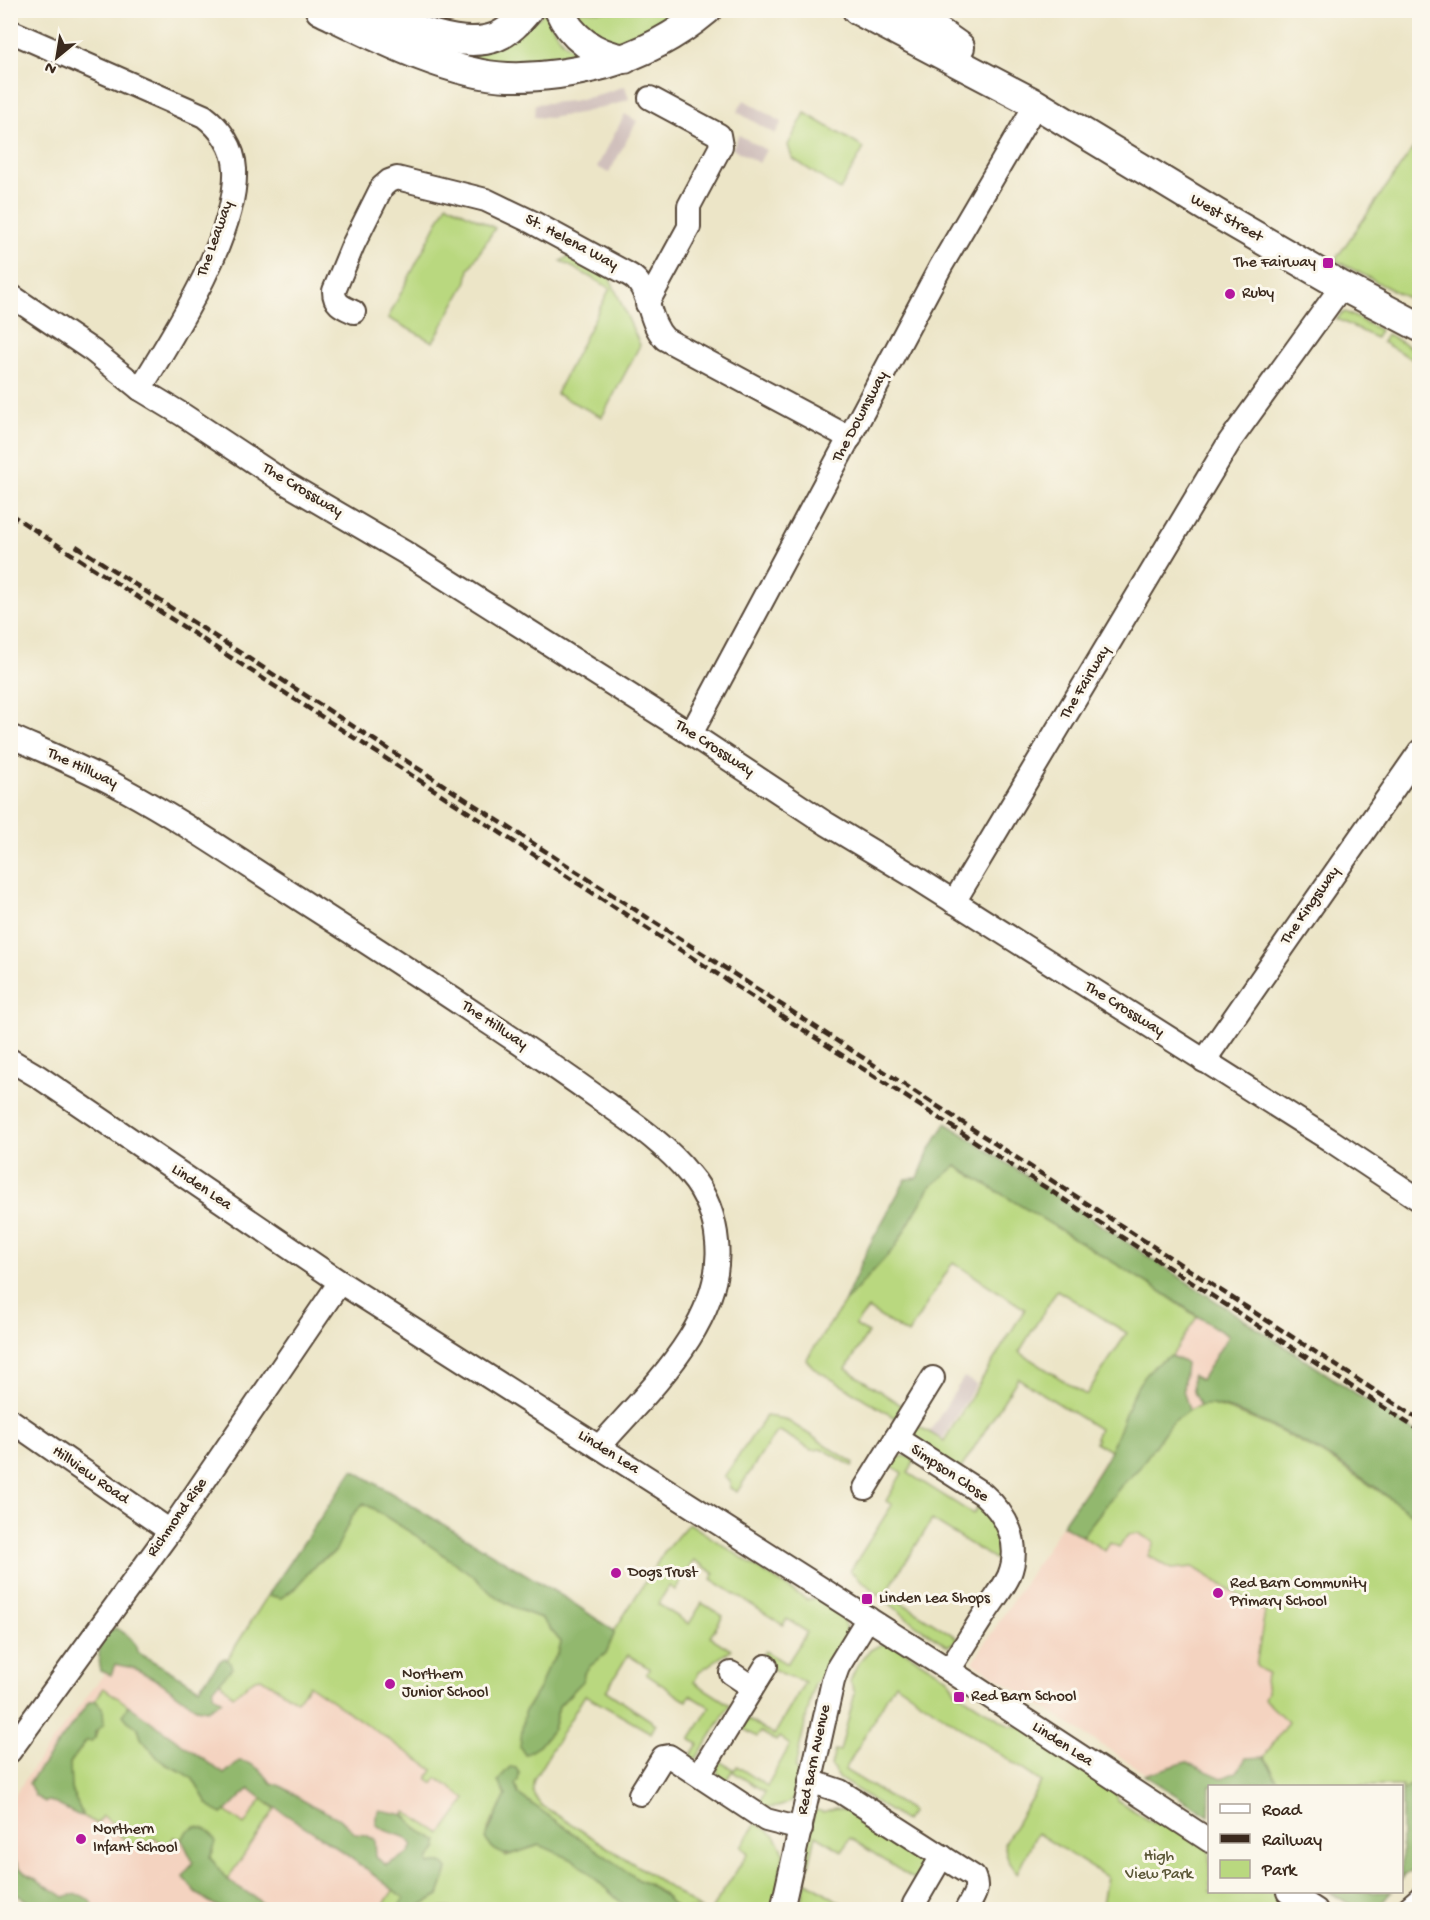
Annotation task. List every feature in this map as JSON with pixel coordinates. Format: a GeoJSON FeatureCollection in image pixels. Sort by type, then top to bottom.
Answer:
{"type":"FeatureCollection","features":[{"type":"Feature","properties":{"kind":"main road"},"geometry":{"type":"LineString","coordinates":[[320,10],[441,63],[507,77],[557,75],[625,58],[654,46],[707,10]]}},
{"type":"Feature","properties":{"kind":"main road"},"geometry":{"type":"LineString","coordinates":[[370,10],[407,26],[447,38],[475,42],[497,37],[517,24],[528,10]]}},
{"type":"Feature","properties":{"kind":"main road"},"geometry":{"type":"LineString","coordinates":[[559,10],[568,28],[591,48],[600,53],[625,58]]}},
{"type":"Feature","properties":{"kind":"main road","name":"West Street"},"geometry":{"type":"LineString","coordinates":[[856,10],[1036,104],[1156,178],[1342,286],[1419,327]]}},
{"type":"Feature","properties":{"kind":"main road","name":"West Street"},"geometry":{"type":"LineString","coordinates":[[903,10],[926,23],[1036,104]]}},
{"type":"Feature","properties":{"kind":"street","name":"The Leaway"},"geometry":{"type":"LineString","coordinates":[[10,31],[204,116],[217,126],[231,151],[235,167],[234,183],[229,211],[216,249],[201,283],[140,389]]}},
{"type":"Feature","properties":{"kind":"street"},"geometry":{"type":"LineString","coordinates":[[647,304],[689,227],[689,206],[721,146],[719,135],[650,98]]}},
{"type":"Feature","properties":{"kind":"street","name":"The Downsway"},"geometry":{"type":"LineString","coordinates":[[691,734],[941,266],[1036,104]]}},
{"type":"Feature","properties":{"kind":"street","name":"St. Helena Way"},"geometry":{"type":"LineString","coordinates":[[354,312],[338,305],[334,298],[334,291],[353,245],[382,188],[389,181],[397,178],[479,198],[510,210],[637,281],[644,293],[657,330],[665,339],[850,438]]}},
{"type":"Feature","properties":{"kind":"street","name":"The Fairway"},"geometry":{"type":"LineString","coordinates":[[954,902],[1229,443],[1342,286]]}},
{"type":"Feature","properties":{"kind":"street","name":"The Crossway"},"geometry":{"type":"LineString","coordinates":[[10,295],[93,351],[140,389],[284,482],[405,552],[691,734],[827,824],[1330,1140],[1419,1200]]}},
{"type":"Feature","properties":{"kind":"street","name":"The Hillway"},"geometry":{"type":"LineString","coordinates":[[10,736],[121,788],[180,822],[369,944],[581,1085],[660,1144],[692,1177],[705,1195],[712,1214],[717,1241],[715,1276],[703,1313],[683,1351],[599,1447]]}},
{"type":"Feature","properties":{"kind":"street","name":"The Kingsway"},"geometry":{"type":"LineString","coordinates":[[1204,1061],[1419,751]]}},
{"type":"Feature","properties":{"kind":"street","name":"Linden Lea"},"geometry":{"type":"LineString","coordinates":[[10,1060],[39,1077],[340,1282],[949,1670],[1208,1840]]}},
{"type":"Feature","properties":{"kind":"street","name":"Richmond Rise"},"geometry":{"type":"LineString","coordinates":[[12,1747],[170,1532],[340,1282]]}},
{"type":"Feature","properties":{"kind":"street","name":"Simpson Close"},"geometry":{"type":"LineString","coordinates":[[865,1488],[933,1378]]}},
{"type":"Feature","properties":{"kind":"street","name":"Hillview Road"},"geometry":{"type":"LineString","coordinates":[[10,1420],[170,1532]]}},
{"type":"Feature","properties":{"kind":"street","name":"Simpson Close"},"geometry":{"type":"LineString","coordinates":[[896,1438],[983,1494],[1008,1522],[1012,1534],[1014,1555],[1009,1576],[949,1670]]}},
{"type":"Feature","properties":{"kind":"street","name":"Red Barn Avenue"},"geometry":{"type":"LineString","coordinates":[[782,1910],[833,1681],[838,1667],[868,1618]]}},
{"type":"Feature","properties":{"kind":"street"},"geometry":{"type":"LineString","coordinates":[[699,1775],[766,1666]]}},
{"type":"Feature","properties":{"kind":"street"},"geometry":{"type":"LineString","coordinates":[[731,1673],[752,1687]]}},
{"type":"Feature","properties":{"kind":"street"},"geometry":{"type":"LineString","coordinates":[[640,1794],[663,1757],[669,1756],[766,1820],[801,1828]]}},
{"type":"Feature","properties":{"kind":"street"},"geometry":{"type":"LineString","coordinates":[[810,1781],[840,1791],[974,1877],[978,1884],[966,1910]]}},
{"type":"Feature","properties":{"kind":"street"},"geometry":{"type":"LineString","coordinates":[[914,1910],[914,1904],[942,1856]]}},
{"type":"Feature","properties":{"kind":"street"},"geometry":{"type":"LineString","coordinates":[[1290,1893],[1316,1910]]}},
{"type":"Feature","properties":{"kind":"street"},"geometry":{"type":"LineString","coordinates":[[1406,1910],[1419,1898]]}},
{"type":"Feature","properties":{"kind":"shaded area"},"geometry":{"type":"Polygon","coordinates":[[[625,86],[629,99],[616,104],[550,118],[534,117],[535,104],[572,101],[625,86]]]}},
{"type":"Feature","properties":{"kind":"shaded area"},"geometry":{"type":"Polygon","coordinates":[[[744,100],[782,122],[775,134],[737,112],[744,100]]]}},
{"type":"Feature","properties":{"kind":"shaded area"},"geometry":{"type":"Polygon","coordinates":[[[625,114],[637,121],[609,173],[597,167],[625,114]]]}},
{"type":"Feature","properties":{"kind":"shaded area"},"geometry":{"type":"Polygon","coordinates":[[[739,135],[766,150],[759,163],[732,148],[739,135]]]}},
{"type":"Feature","properties":{"kind":"shaded area","name":"Red Barn Community Primary School"},"geometry":{"type":"Polygon","coordinates":[[[1197,1317],[1419,1459],[1420,1857],[1403,1878],[1403,1785],[1208,1785],[1208,1813],[973,1662],[1197,1317]]]}},
{"type":"Feature","properties":{"kind":"shaded area"},"geometry":{"type":"Polygon","coordinates":[[[964,1377],[976,1384],[942,1440],[929,1433],[964,1377]]]}},
{"type":"Feature","properties":{"kind":"shaded area","name":"Northern Junior School"},"geometry":{"type":"Polygon","coordinates":[[[353,1470],[567,1599],[511,1793],[678,1909],[59,1909],[11,1876],[10,1802],[37,1762],[126,1645],[204,1694],[353,1470]]]}},
{"type":"Feature","properties":{"kind":"green space"},"geometry":{"type":"Polygon","coordinates":[[[544,11],[559,37],[583,56],[519,66],[458,56],[429,45],[539,18],[544,11]]]}},
{"type":"Feature","properties":{"kind":"green space"},"geometry":{"type":"Polygon","coordinates":[[[568,11],[685,11],[646,35],[623,44],[613,45],[599,41],[568,11]]]}},
{"type":"Feature","properties":{"kind":"green space"},"geometry":{"type":"Polygon","coordinates":[[[805,113],[864,148],[840,190],[792,158],[788,145],[805,113]]]}},
{"type":"Feature","properties":{"kind":"green space"},"geometry":{"type":"Polygon","coordinates":[[[1419,140],[1419,304],[1335,260],[1419,140]]]}},
{"type":"Feature","properties":{"kind":"green space"},"geometry":{"type":"Polygon","coordinates":[[[447,204],[495,228],[469,269],[467,281],[433,342],[388,318],[447,204]]]}},
{"type":"Feature","properties":{"kind":"green space"},"geometry":{"type":"Polygon","coordinates":[[[569,256],[609,276],[640,345],[602,417],[556,394],[610,288],[561,261],[569,256]]]}},
{"type":"Feature","properties":{"kind":"green space"},"geometry":{"type":"Polygon","coordinates":[[[1345,312],[1380,330],[1376,338],[1337,319],[1345,312]]]}},
{"type":"Feature","properties":{"kind":"green space"},"geometry":{"type":"Polygon","coordinates":[[[1387,334],[1419,352],[1419,363],[1382,342],[1387,334]]]}},
{"type":"Feature","properties":{"kind":"green space"},"geometry":{"type":"Polygon","coordinates":[[[946,1123],[1419,1435],[1419,1519],[1342,1465],[1286,1433],[1227,1408],[1211,1405],[1200,1406],[1193,1392],[1192,1375],[1201,1380],[1228,1336],[1157,1289],[956,1166],[930,1187],[895,1247],[844,1303],[869,1246],[906,1179],[918,1178],[929,1151],[946,1123]]]}},
{"type":"Feature","properties":{"kind":"green space"},"geometry":{"type":"Polygon","coordinates":[[[956,1166],[1157,1289],[1197,1317],[1110,1451],[1095,1442],[1099,1429],[1018,1378],[960,1470],[917,1441],[914,1431],[915,1424],[944,1441],[1025,1309],[953,1262],[908,1334],[868,1309],[855,1325],[868,1333],[846,1369],[907,1409],[900,1421],[815,1369],[806,1360],[844,1303],[895,1247],[930,1187],[956,1166]],[[1057,1290],[1019,1352],[1086,1395],[1127,1333],[1057,1290]]]}},
{"type":"Feature","properties":{"kind":"green space"},"geometry":{"type":"Polygon","coordinates":[[[1171,1356],[1186,1363],[1183,1390],[1189,1410],[1170,1424],[1139,1468],[1121,1486],[1082,1536],[1062,1525],[1105,1460],[1139,1384],[1158,1363],[1171,1356]]]}},
{"type":"Feature","properties":{"kind":"green space"},"geometry":{"type":"Polygon","coordinates":[[[1206,1403],[1264,1424],[1344,1467],[1419,1519],[1420,1778],[1403,1790],[1403,1785],[1280,1785],[1264,1757],[1288,1722],[1264,1699],[1267,1692],[1265,1680],[1268,1674],[1256,1666],[1265,1611],[1193,1567],[1172,1569],[1148,1556],[1154,1542],[1138,1533],[1128,1535],[1119,1547],[1110,1543],[1105,1551],[1082,1536],[1121,1486],[1139,1468],[1170,1424],[1189,1410],[1206,1403]]]}},
{"type":"Feature","properties":{"kind":"green space"},"geometry":{"type":"Polygon","coordinates":[[[766,1416],[785,1419],[854,1463],[852,1466],[823,1449],[811,1450],[780,1431],[774,1435],[737,1492],[730,1488],[730,1481],[724,1477],[766,1416]]]}},
{"type":"Feature","properties":{"kind":"green space"},"geometry":{"type":"Polygon","coordinates":[[[906,1456],[915,1460],[908,1473],[973,1514],[981,1502],[1004,1532],[1004,1565],[932,1520],[886,1593],[959,1639],[948,1646],[917,1626],[850,1571],[892,1505],[886,1501],[902,1473],[889,1464],[897,1457],[906,1456]]]}},
{"type":"Feature","properties":{"kind":"green space"},"geometry":{"type":"Polygon","coordinates":[[[353,1470],[567,1599],[614,1631],[606,1653],[589,1667],[584,1673],[583,1681],[559,1706],[553,1729],[539,1746],[525,1755],[520,1747],[524,1713],[540,1687],[547,1668],[558,1654],[561,1642],[541,1618],[517,1609],[492,1594],[472,1575],[364,1503],[352,1516],[335,1552],[317,1563],[294,1589],[281,1598],[268,1595],[353,1470]]]}},
{"type":"Feature","properties":{"kind":"green space"},"geometry":{"type":"Polygon","coordinates":[[[364,1503],[472,1575],[492,1594],[517,1609],[541,1618],[561,1642],[558,1654],[547,1668],[540,1687],[524,1713],[532,1749],[539,1746],[553,1729],[559,1706],[583,1681],[584,1673],[606,1653],[614,1631],[664,1552],[689,1523],[807,1600],[819,1598],[842,1614],[846,1636],[828,1669],[814,1684],[795,1768],[800,1777],[800,1786],[793,1800],[777,1807],[758,1805],[765,1792],[732,1771],[724,1784],[717,1768],[719,1761],[734,1770],[737,1766],[767,1786],[790,1745],[779,1737],[776,1741],[761,1732],[757,1737],[742,1728],[747,1719],[774,1735],[805,1682],[759,1662],[765,1651],[787,1664],[807,1632],[787,1619],[783,1625],[711,1579],[714,1573],[694,1560],[675,1590],[669,1586],[658,1604],[689,1624],[702,1603],[723,1616],[710,1637],[731,1650],[700,1671],[694,1682],[730,1705],[696,1759],[688,1759],[698,1744],[690,1739],[710,1707],[690,1695],[687,1701],[683,1699],[646,1674],[649,1668],[628,1655],[606,1691],[656,1724],[651,1733],[585,1695],[534,1779],[533,1793],[541,1805],[701,1909],[678,1909],[656,1888],[639,1880],[518,1794],[515,1784],[519,1773],[488,1829],[506,1856],[540,1845],[560,1853],[577,1862],[628,1909],[418,1909],[419,1906],[439,1895],[448,1869],[429,1864],[428,1860],[438,1848],[438,1841],[420,1831],[404,1815],[406,1812],[441,1834],[466,1799],[437,1778],[433,1784],[427,1779],[433,1770],[309,1685],[297,1701],[261,1678],[255,1679],[233,1696],[216,1677],[268,1595],[281,1598],[294,1589],[317,1563],[334,1553],[352,1516],[364,1503]]]}},
{"type":"Feature","properties":{"kind":"green space"},"geometry":{"type":"Polygon","coordinates":[[[115,1628],[130,1637],[137,1652],[199,1688],[225,1658],[230,1662],[232,1668],[213,1689],[213,1695],[222,1701],[207,1710],[196,1708],[160,1682],[134,1668],[115,1664],[111,1675],[101,1671],[100,1646],[109,1631],[115,1628]]]}},
{"type":"Feature","properties":{"kind":"green space","name":"High View Park"},"geometry":{"type":"Polygon","coordinates":[[[885,1643],[896,1646],[948,1678],[955,1691],[1010,1726],[1026,1727],[1116,1786],[1117,1800],[1153,1823],[1169,1819],[1208,1844],[1208,1893],[1284,1893],[1308,1909],[1101,1909],[1107,1877],[1037,1833],[1017,1873],[1009,1863],[1004,1844],[1041,1782],[895,1683],[845,1770],[912,1811],[905,1821],[840,1779],[831,1766],[835,1750],[840,1751],[855,1693],[850,1681],[863,1658],[885,1643]]]}},
{"type":"Feature","properties":{"kind":"green space"},"geometry":{"type":"Polygon","coordinates":[[[104,1688],[128,1705],[124,1716],[138,1728],[141,1738],[157,1757],[165,1764],[193,1779],[207,1803],[222,1814],[226,1811],[244,1825],[262,1799],[275,1809],[227,1880],[210,1857],[213,1852],[187,1831],[182,1840],[174,1837],[167,1846],[155,1838],[145,1848],[138,1843],[135,1847],[119,1835],[121,1829],[102,1816],[97,1824],[83,1816],[71,1789],[70,1763],[86,1741],[95,1738],[103,1709],[95,1700],[104,1688]]]}},
{"type":"Feature","properties":{"kind":"green space"},"geometry":{"type":"Polygon","coordinates":[[[95,1700],[103,1709],[104,1724],[95,1732],[95,1738],[86,1741],[70,1763],[71,1789],[83,1816],[35,1796],[29,1783],[89,1702],[95,1700]]]}},
{"type":"Feature","properties":{"kind":"green space"},"geometry":{"type":"Polygon","coordinates":[[[128,1705],[224,1774],[239,1761],[249,1763],[261,1771],[271,1783],[338,1818],[355,1834],[366,1835],[375,1840],[376,1857],[386,1865],[408,1854],[413,1846],[406,1838],[381,1828],[376,1824],[376,1817],[380,1810],[404,1815],[420,1831],[438,1841],[438,1848],[428,1860],[429,1864],[440,1863],[448,1869],[439,1895],[419,1906],[418,1909],[397,1909],[404,1898],[321,1837],[250,1789],[222,1814],[214,1810],[207,1803],[193,1779],[165,1764],[141,1738],[138,1728],[123,1715],[128,1705]]]}},
{"type":"Feature","properties":{"kind":"green space"},"geometry":{"type":"Polygon","coordinates":[[[1264,1757],[1280,1785],[1208,1785],[1208,1815],[1144,1775],[1186,1762],[1222,1778],[1237,1772],[1246,1758],[1264,1757]]]}},
{"type":"Feature","properties":{"kind":"green space"},"geometry":{"type":"Polygon","coordinates":[[[510,1767],[516,1768],[519,1773],[515,1784],[518,1794],[639,1880],[655,1888],[678,1909],[628,1909],[577,1862],[540,1845],[510,1854],[498,1852],[492,1847],[485,1839],[506,1795],[498,1782],[510,1767]]]}},
{"type":"Feature","properties":{"kind":"green space"},"geometry":{"type":"Polygon","coordinates":[[[1419,1778],[1419,1870],[1405,1874],[1403,1877],[1403,1790],[1417,1782],[1419,1778]]]}},
{"type":"Feature","properties":{"kind":"green space"},"geometry":{"type":"Polygon","coordinates":[[[836,1808],[847,1810],[923,1860],[923,1866],[915,1880],[850,1838],[842,1851],[816,1835],[809,1865],[804,1853],[814,1812],[836,1808]]]}},
{"type":"Feature","properties":{"kind":"green space"},"geometry":{"type":"Polygon","coordinates":[[[756,1823],[775,1836],[784,1852],[774,1909],[711,1910],[748,1853],[741,1847],[756,1823]]]}},
{"type":"Feature","properties":{"kind":"green space"},"geometry":{"type":"Polygon","coordinates":[[[195,1827],[206,1829],[212,1835],[216,1842],[210,1857],[227,1880],[259,1900],[267,1909],[239,1911],[224,1909],[196,1892],[187,1882],[183,1877],[193,1862],[182,1840],[187,1831],[195,1827]]]}},
{"type":"Feature","properties":{"kind":"green space"},"geometry":{"type":"Polygon","coordinates":[[[11,1853],[20,1869],[64,1897],[78,1895],[86,1898],[95,1909],[40,1909],[11,1891],[11,1853]]]}},
{"type":"Feature","properties":{"kind":"green space"},"geometry":{"type":"Polygon","coordinates":[[[806,1881],[851,1909],[799,1909],[806,1881]]]}},
{"type":"Feature","properties":{"kind":"green space"},"geometry":{"type":"Polygon","coordinates":[[[394,1889],[405,1898],[397,1909],[380,1910],[394,1889]]]}},
{"type":"Feature","properties":{"kind":"green space"},"geometry":{"type":"Polygon","coordinates":[[[1331,1893],[1390,1893],[1376,1910],[1358,1909],[1331,1893]]]}},
{"type":"Feature","properties":{"kind":"railway"},"geometry":{"type":"LineString","coordinates":[[10,514],[1420,1431]]}},
{"type":"Feature","properties":{"kind":"railway"},"geometry":{"type":"LineString","coordinates":[[76,546],[1420,1420]]}},
{"type":"Feature","properties":{"kind":"place","name":"The Fairway"},"geometry":{"type":"Point","coordinates":[1328,263]}},
{"type":"Feature","properties":{"kind":"place","name":"Ruby"},"geometry":{"type":"Point","coordinates":[1230,294]}},
{"type":"Feature","properties":{"kind":"place","name":"Dogs Trust"},"geometry":{"type":"Point","coordinates":[616,1573]}},
{"type":"Feature","properties":{"kind":"place","name":"Red Barn Community Primary School"},"geometry":{"type":"Point","coordinates":[1218,1593]}},
{"type":"Feature","properties":{"kind":"place","name":"Linden Lea Shops"},"geometry":{"type":"Point","coordinates":[867,1599]}},
{"type":"Feature","properties":{"kind":"place","name":"Northern Junior School"},"geometry":{"type":"Point","coordinates":[390,1684]}},
{"type":"Feature","properties":{"kind":"place","name":"Red Barn School"},"geometry":{"type":"Point","coordinates":[959,1697]}},
{"type":"Feature","properties":{"kind":"place","name":"Northern Infant School"},"geometry":{"type":"Point","coordinates":[81,1839]}}]}
